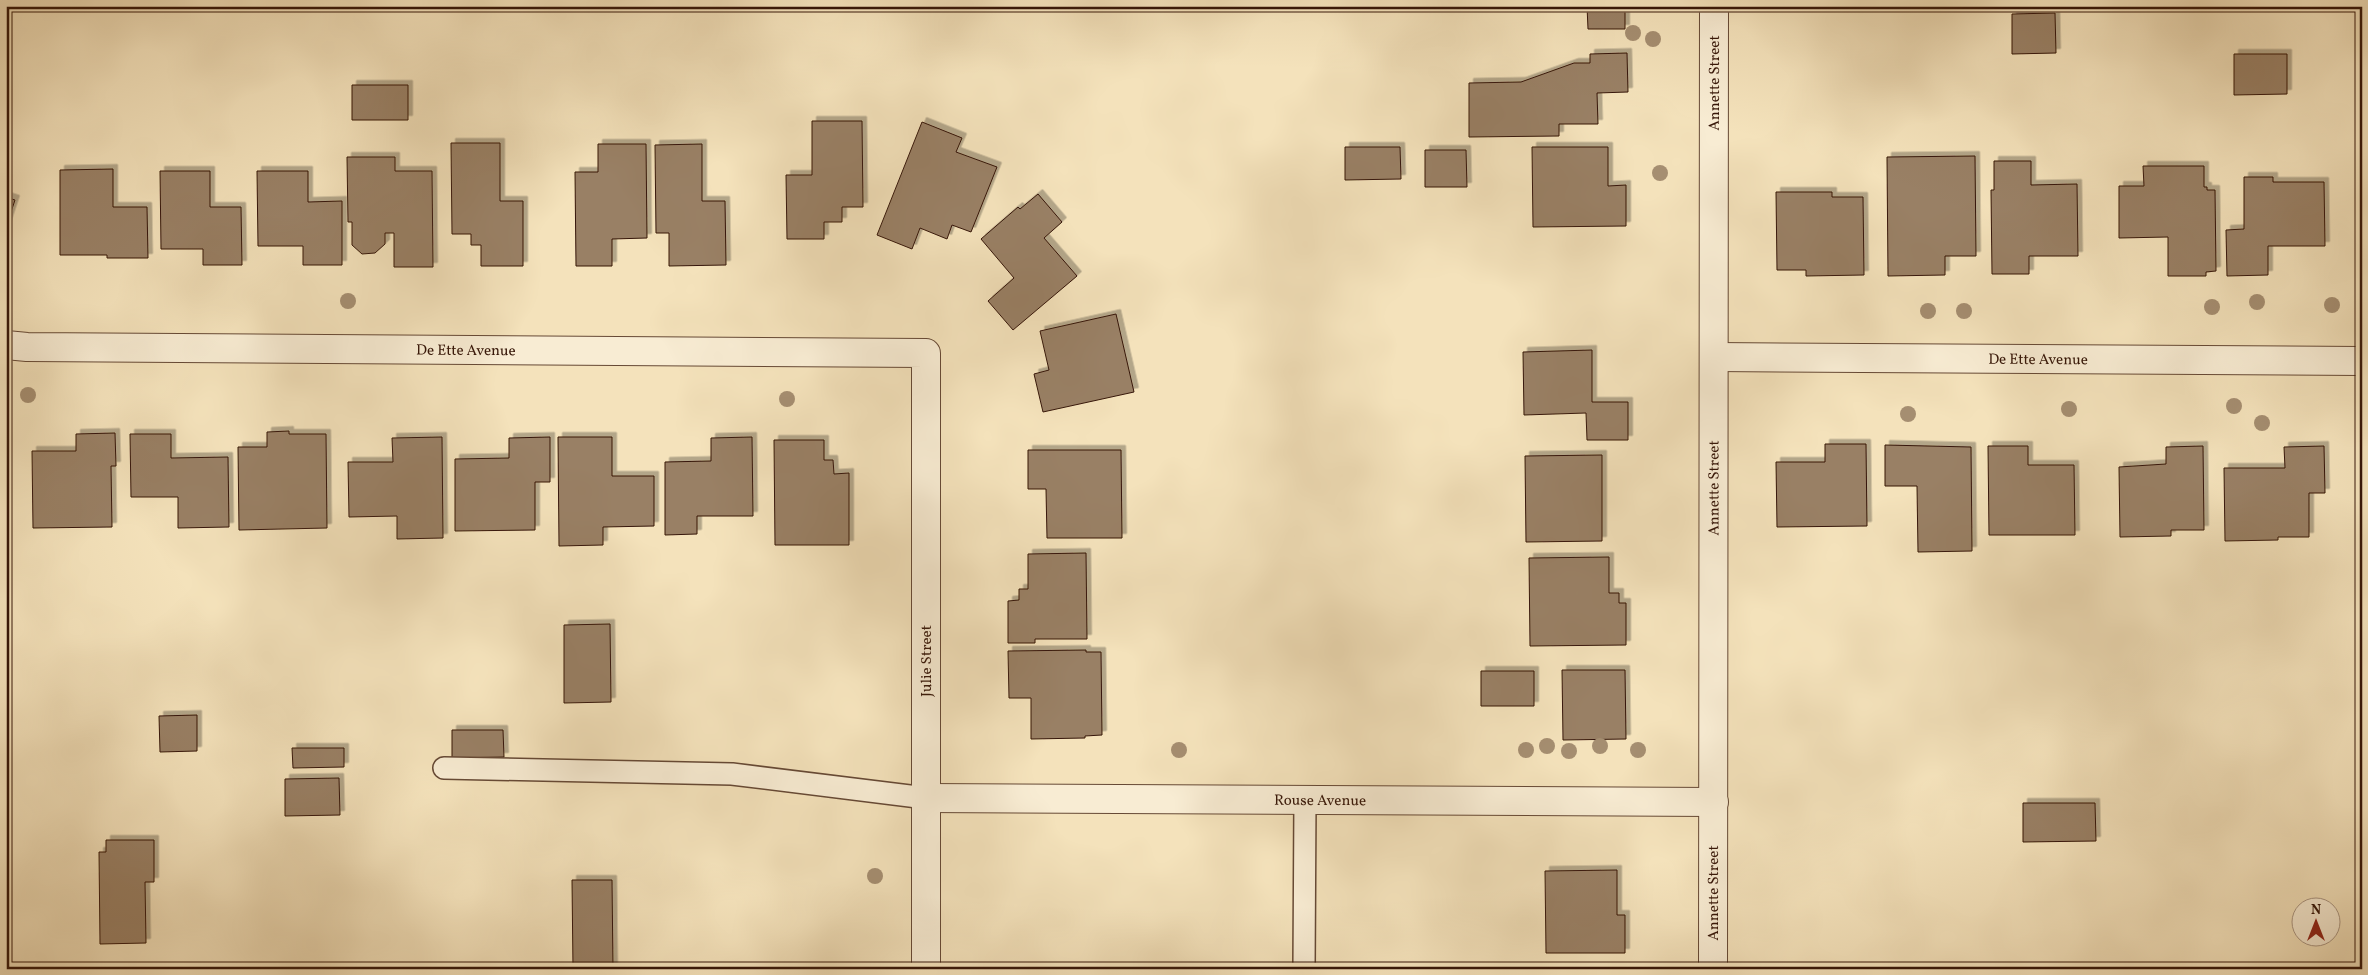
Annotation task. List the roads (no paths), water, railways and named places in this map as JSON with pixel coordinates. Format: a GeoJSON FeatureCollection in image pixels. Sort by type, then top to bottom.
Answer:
{"type":"FeatureCollection","features":[{"type":"Feature","properties":{"kind":"street","name":"Annette Street"},"geometry":{"type":"LineString","coordinates":[[1713,969],[1714,6]]}},
{"type":"Feature","properties":{"kind":"street","name":"De Ette Avenue"},"geometry":{"type":"LineString","coordinates":[[6,345],[37,348],[926,353]]}},
{"type":"Feature","properties":{"kind":"street","name":"Julie Street"},"geometry":{"type":"LineString","coordinates":[[926,353],[926,969]]}},
{"type":"Feature","properties":{"kind":"street","name":"De Ette Avenue"},"geometry":{"type":"LineString","coordinates":[[1714,357],[2362,361]]}},
{"type":"Feature","properties":{"kind":"street","name":"Rouse Avenue"},"geometry":{"type":"LineString","coordinates":[[926,798],[1714,802]]}},
{"type":"Feature","properties":{"kind":"lane"},"geometry":{"type":"LineString","coordinates":[[444,768],[732,774],[926,798]]}},
{"type":"Feature","properties":{"kind":"lane"},"geometry":{"type":"LineString","coordinates":[[1304,969],[1305,799]]}}]}
